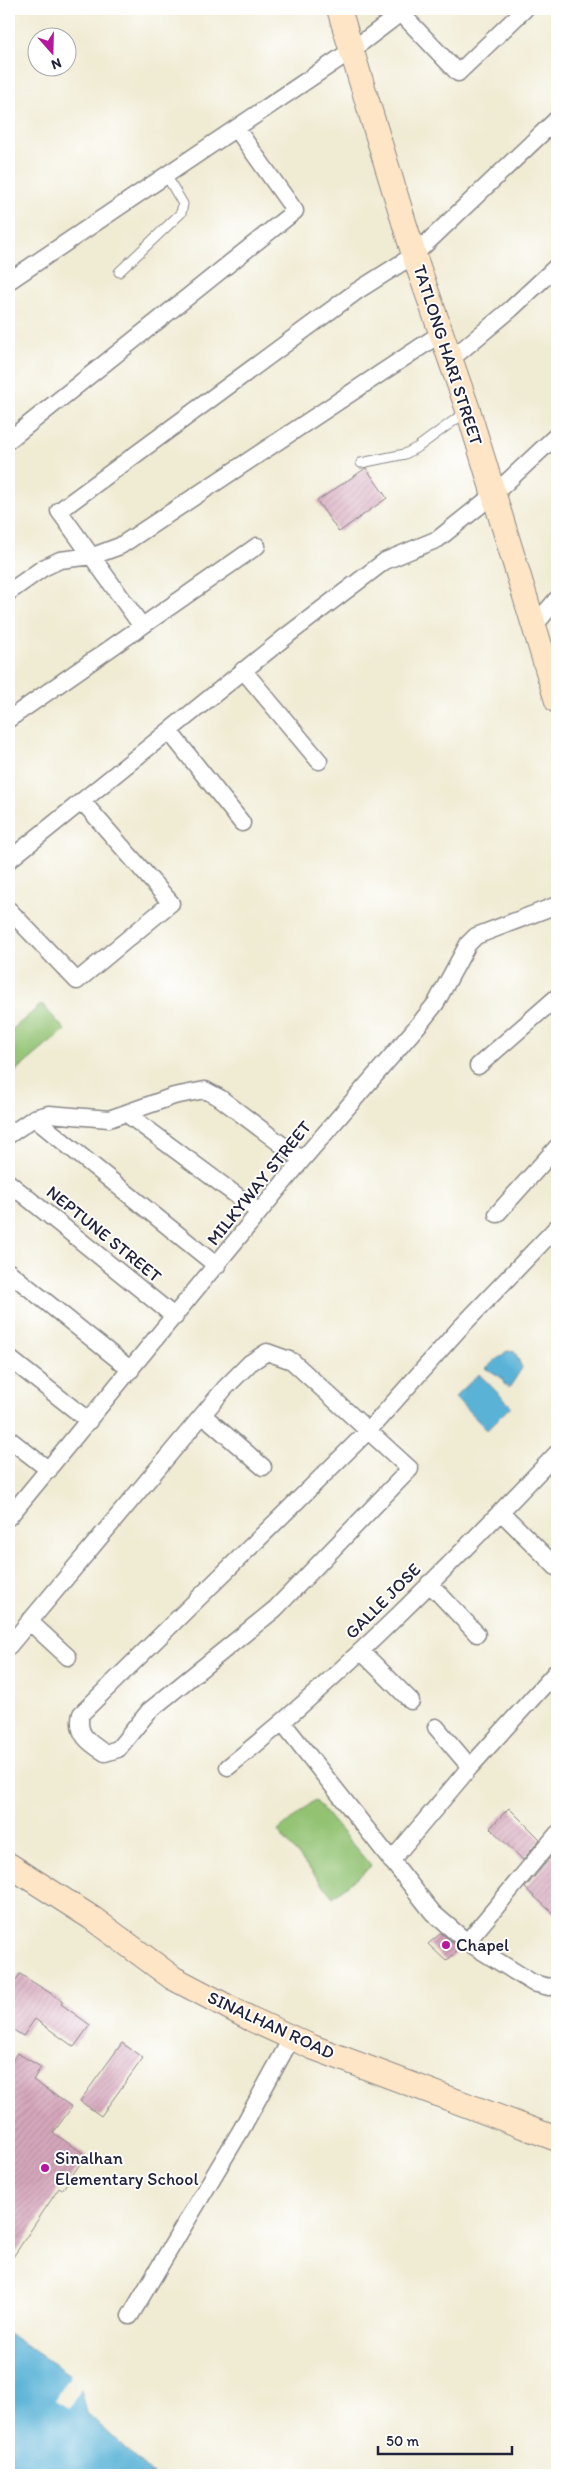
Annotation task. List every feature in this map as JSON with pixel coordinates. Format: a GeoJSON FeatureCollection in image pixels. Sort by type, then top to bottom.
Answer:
{"type":"FeatureCollection","features":[{"type":"Feature","properties":{"kind":"street","name":"TATLONG HARI STREET"},"geometry":{"type":"LineString","coordinates":[[339,9],[414,254],[440,334],[468,410],[557,701]]}},
{"type":"Feature","properties":{"kind":"street"},"geometry":{"type":"LineString","coordinates":[[9,281],[352,50],[403,11],[458,73],[525,9]]}},
{"type":"Feature","properties":{"kind":"street"},"geometry":{"type":"LineString","coordinates":[[141,625],[59,511],[349,296],[414,254],[557,119]]}},
{"type":"Feature","properties":{"kind":"street"},"geometry":{"type":"LineString","coordinates":[[9,440],[295,211],[236,128]]}},
{"type":"Feature","properties":{"kind":"street"},"geometry":{"type":"LineString","coordinates":[[450,360],[511,309],[557,266]]}},
{"type":"Feature","properties":{"kind":"street"},"geometry":{"type":"LineString","coordinates":[[9,592],[43,568],[60,560],[93,556],[120,546],[440,334]]}},
{"type":"Feature","properties":{"kind":"street"},"geometry":{"type":"LineString","coordinates":[[9,860],[243,670],[385,561],[438,539],[493,495],[557,435]]}},
{"type":"Feature","properties":{"kind":"street"},"geometry":{"type":"LineString","coordinates":[[9,719],[256,546]]}},
{"type":"Feature","properties":{"kind":"street"},"geometry":{"type":"LineString","coordinates":[[534,626],[557,599]]}},
{"type":"Feature","properties":{"kind":"street"},"geometry":{"type":"LineString","coordinates":[[243,670],[319,761]]}},
{"type":"Feature","properties":{"kind":"street"},"geometry":{"type":"LineString","coordinates":[[169,731],[242,823]]}},
{"type":"Feature","properties":{"kind":"street"},"geometry":{"type":"LineString","coordinates":[[9,910],[77,981],[171,903],[82,801]]}},
{"type":"Feature","properties":{"kind":"street","name":"MILKYWAY STREET"},"geometry":{"type":"LineString","coordinates":[[9,1518],[302,1160],[436,1003],[468,944],[476,936],[557,905]]}},
{"type":"Feature","properties":{"kind":"street"},"geometry":{"type":"LineString","coordinates":[[478,1066],[557,997]]}},
{"type":"Feature","properties":{"kind":"street"},"geometry":{"type":"LineString","coordinates":[[9,1135],[34,1118],[48,1114],[109,1119],[167,1099],[205,1090],[220,1098],[302,1160]]}},
{"type":"Feature","properties":{"kind":"street"},"geometry":{"type":"LineString","coordinates":[[127,1114],[260,1212]]}},
{"type":"Feature","properties":{"kind":"street"},"geometry":{"type":"LineString","coordinates":[[34,1118],[217,1266]]}},
{"type":"Feature","properties":{"kind":"street"},"geometry":{"type":"LineString","coordinates":[[497,1214],[557,1147]]}},
{"type":"Feature","properties":{"kind":"street","name":"NEPTUNE STREET"},"geometry":{"type":"LineString","coordinates":[[9,1182],[175,1317]]}},
{"type":"Feature","properties":{"kind":"street"},"geometry":{"type":"LineString","coordinates":[[9,1646],[203,1415],[250,1363],[267,1352],[292,1362],[369,1430],[410,1469],[275,1609],[149,1711],[118,1749],[105,1753],[92,1745],[81,1733],[79,1722],[81,1714],[369,1430],[459,1328],[557,1227]]}},
{"type":"Feature","properties":{"kind":"street"},"geometry":{"type":"LineString","coordinates":[[9,1272],[131,1370]]}},
{"type":"Feature","properties":{"kind":"street"},"geometry":{"type":"LineString","coordinates":[[9,1358],[89,1421]]}},
{"type":"Feature","properties":{"kind":"street"},"geometry":{"type":"LineString","coordinates":[[203,1415],[263,1467]]}},
{"type":"Feature","properties":{"kind":"street"},"geometry":{"type":"LineString","coordinates":[[9,1438],[49,1470]]}},
{"type":"Feature","properties":{"kind":"street","name":"GALLE JOSE"},"geometry":{"type":"LineString","coordinates":[[228,1767],[283,1723],[361,1652],[501,1512],[557,1453]]}},
{"type":"Feature","properties":{"kind":"street"},"geometry":{"type":"LineString","coordinates":[[501,1512],[557,1568]]}},
{"type":"Feature","properties":{"kind":"street"},"geometry":{"type":"LineString","coordinates":[[429,1583],[477,1634]]}},
{"type":"Feature","properties":{"kind":"street"},"geometry":{"type":"LineString","coordinates":[[29,1621],[68,1657]]}},
{"type":"Feature","properties":{"kind":"street"},"geometry":{"type":"LineString","coordinates":[[361,1652],[411,1701]]}},
{"type":"Feature","properties":{"kind":"street"},"geometry":{"type":"LineString","coordinates":[[391,1861],[470,1767],[557,1671]]}},
{"type":"Feature","properties":{"kind":"street"},"geometry":{"type":"LineString","coordinates":[[283,1723],[433,1913],[467,1942],[533,1983],[549,1987],[557,1985]]}},
{"type":"Feature","properties":{"kind":"street"},"geometry":{"type":"LineString","coordinates":[[436,1726],[470,1767]]}},
{"type":"Feature","properties":{"kind":"street"},"geometry":{"type":"LineString","coordinates":[[467,1942],[557,1834]]}},
{"type":"Feature","properties":{"kind":"street","name":"SINALHAN ROAD"},"geometry":{"type":"LineString","coordinates":[[9,1865],[92,1918],[173,1978],[250,2019],[557,2139]]}},
{"type":"Feature","properties":{"kind":"street"},"geometry":{"type":"LineString","coordinates":[[130,2316],[241,2130],[292,2037]]}},
{"type":"Feature","properties":{"kind":"lane"},"geometry":{"type":"LineString","coordinates":[[119,272],[181,214],[183,204],[166,175]]}},
{"type":"Feature","properties":{"kind":"lane"},"geometry":{"type":"LineString","coordinates":[[361,463],[405,454],[418,448],[468,410]]}},
{"type":"Feature","properties":{"kind":"green space"},"geometry":{"type":"Polygon","coordinates":[[[42,1004],[65,1030],[9,1077],[9,1032],[42,1004]]]}},
{"type":"Feature","properties":{"kind":"green space"},"geometry":{"type":"Polygon","coordinates":[[[315,1800],[371,1866],[333,1897],[278,1831],[315,1800]]]}},
{"type":"Feature","properties":{"kind":"water"},"geometry":{"type":"Polygon","coordinates":[[[507,1351],[515,1352],[522,1368],[509,1388],[504,1384],[502,1378],[486,1368],[507,1351]]]}},
{"type":"Feature","properties":{"kind":"water"},"geometry":{"type":"Polygon","coordinates":[[[479,1374],[511,1406],[487,1430],[455,1397],[479,1374]]]}},
{"type":"Feature","properties":{"kind":"water"},"geometry":{"type":"Polygon","coordinates":[[[9,2334],[70,2375],[81,2390],[87,2413],[154,2475],[9,2475],[9,2334]]]}},
{"type":"Feature","properties":{"kind":"pier"},"geometry":{"type":"Polygon","coordinates":[[[72,2373],[82,2387],[70,2409],[55,2400],[72,2373]]]}},
{"type":"Feature","properties":{"kind":"building"},"geometry":{"type":"Polygon","coordinates":[[[366,468],[387,498],[339,532],[317,501],[366,468]]]}},
{"type":"Feature","properties":{"kind":"building"},"geometry":{"type":"Polygon","coordinates":[[[509,1808],[540,1839],[523,1860],[490,1828],[509,1808]]]}},
{"type":"Feature","properties":{"kind":"building"},"geometry":{"type":"Polygon","coordinates":[[[555,1852],[557,1855],[557,1917],[525,1888],[555,1852]]]}},
{"type":"Feature","properties":{"kind":"building","name":"Chapel"},"geometry":{"type":"Polygon","coordinates":[[[441,1933],[460,1949],[446,1961],[428,1944],[441,1933]]]}},
{"type":"Feature","properties":{"kind":"building"},"geometry":{"type":"Polygon","coordinates":[[[20,1974],[63,2001],[61,2004],[90,2025],[74,2047],[35,2019],[23,2036],[9,2027],[9,1991],[20,1974]]]}},
{"type":"Feature","properties":{"kind":"building"},"geometry":{"type":"Polygon","coordinates":[[[122,2043],[143,2058],[101,2116],[80,2101],[122,2043]]]}},
{"type":"Feature","properties":{"kind":"building"},"geometry":{"type":"Polygon","coordinates":[[[17,2053],[41,2067],[33,2080],[72,2107],[53,2133],[86,2155],[62,2190],[59,2188],[9,2263],[9,2066],[17,2053]]]}},
{"type":"Feature","properties":{"kind":"place","name":"Chapel"},"geometry":{"type":"Point","coordinates":[446,1945]}},
{"type":"Feature","properties":{"kind":"place","name":"Sinalhan Elementary School"},"geometry":{"type":"Point","coordinates":[45,2168]}}]}
